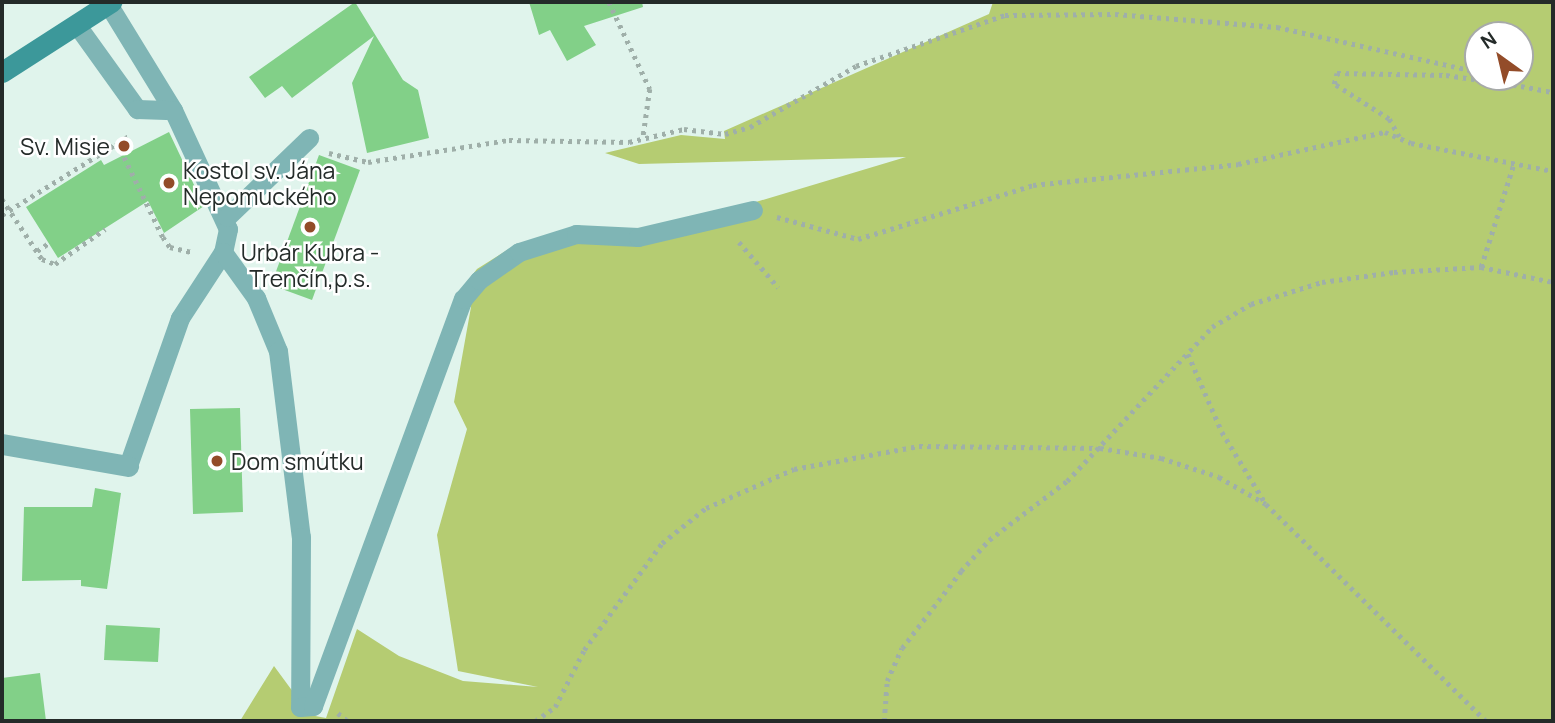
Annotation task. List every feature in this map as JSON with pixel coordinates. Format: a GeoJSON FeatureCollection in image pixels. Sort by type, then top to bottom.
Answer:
{"type":"FeatureCollection","features":[{"type":"Feature","properties":{"kind":"street"},"geometry":{"type":"LineString","coordinates":[[2,72],[110,3]]}},
{"type":"Feature","properties":{"kind":"street"},"geometry":{"type":"LineString","coordinates":[[2,444],[128,466]]}},
{"type":"Feature","properties":{"kind":"lane"},"geometry":{"type":"LineString","coordinates":[[110,3],[173,110],[227,217],[223,252],[180,318],[128,466]]}},
{"type":"Feature","properties":{"kind":"lane"},"geometry":{"type":"LineString","coordinates":[[76,24],[138,109],[173,110]]}},
{"type":"Feature","properties":{"kind":"lane"},"geometry":{"type":"LineString","coordinates":[[227,217],[309,138]]}},
{"type":"Feature","properties":{"kind":"lane"},"geometry":{"type":"LineString","coordinates":[[223,252],[256,298],[278,351],[301,537],[300,706],[313,706],[471,289],[519,252],[576,234],[638,237],[753,210]]}},
{"type":"Feature","properties":{"kind":"path"},"geometry":{"type":"LineString","coordinates":[[609,2],[616,23],[650,89],[643,139]]}},
{"type":"Feature","properties":{"kind":"path"},"geometry":{"type":"LineString","coordinates":[[309,138],[324,151],[368,162],[509,140],[643,139],[684,129],[726,134],[750,127],[856,66],[1005,15],[1115,14],[1277,27],[1464,69]]}},
{"type":"Feature","properties":{"kind":"path"},"geometry":{"type":"LineString","coordinates":[[1399,137],[1389,119],[1334,84],[1336,73],[1464,78]]}},
{"type":"Feature","properties":{"kind":"path"},"geometry":{"type":"LineString","coordinates":[[1534,88],[1553,92]]}},
{"type":"Feature","properties":{"kind":"path"},"geometry":{"type":"LineString","coordinates":[[2,215],[173,110]]}},
{"type":"Feature","properties":{"kind":"path"},"geometry":{"type":"LineString","coordinates":[[753,210],[858,239],[1033,184],[1238,164],[1385,132],[1553,171]]}},
{"type":"Feature","properties":{"kind":"path"},"geometry":{"type":"LineString","coordinates":[[117,142],[170,247],[200,250],[227,217]]}},
{"type":"Feature","properties":{"kind":"path"},"geometry":{"type":"LineString","coordinates":[[1481,267],[1514,163]]}},
{"type":"Feature","properties":{"kind":"path"},"geometry":{"type":"LineString","coordinates":[[2,200],[37,251],[55,264],[105,229]]}},
{"type":"Feature","properties":{"kind":"path"},"geometry":{"type":"LineString","coordinates":[[724,218],[778,288]]}},
{"type":"Feature","properties":{"kind":"path"},"geometry":{"type":"LineString","coordinates":[[37,251],[49,243]]}},
{"type":"Feature","properties":{"kind":"path"},"geometry":{"type":"LineString","coordinates":[[884,721],[887,681],[902,649],[961,571],[1100,448],[1212,327],[1251,304],[1322,282],[1481,267],[1553,282]]}},
{"type":"Feature","properties":{"kind":"path"},"geometry":{"type":"LineString","coordinates":[[1188,354],[1222,432],[1266,504],[1486,721]]}},
{"type":"Feature","properties":{"kind":"path"},"geometry":{"type":"LineString","coordinates":[[535,721],[555,707],[590,640],[662,543],[706,508],[794,468],[867,452],[974,443],[1100,448],[1161,458],[1219,477],[1266,504]]}},
{"type":"Feature","properties":{"kind":"green space"},"geometry":{"type":"Polygon","coordinates":[[[993,2],[1553,2],[1553,721],[240,721],[274,666],[310,715],[326,718],[357,629],[399,656],[463,681],[538,687],[458,671],[437,535],[467,429],[454,402],[471,307],[454,298],[477,269],[512,247],[686,223],[906,157],[639,164],[605,153],[681,135],[725,139],[724,131],[989,14],[993,2]]]}},
{"type":"Feature","properties":{"kind":"building"},"geometry":{"type":"Polygon","coordinates":[[[355,2],[403,80],[418,90],[429,138],[367,153],[352,83],[374,36],[292,98],[282,86],[265,98],[249,77],[355,2]]]}},
{"type":"Feature","properties":{"kind":"building"},"geometry":{"type":"Polygon","coordinates":[[[529,2],[642,2],[643,7],[584,26],[596,45],[567,61],[550,30],[539,35],[529,2]]]}},
{"type":"Feature","properties":{"kind":"building"},"geometry":{"type":"Polygon","coordinates":[[[169,132],[204,206],[164,233],[148,201],[58,258],[26,207],[101,160],[104,165],[169,132]]]}},
{"type":"Feature","properties":{"kind":"building","name":"Urbár Kubra - Trenčín,p.s."},"geometry":{"type":"Polygon","coordinates":[[[319,155],[360,170],[312,300],[271,285],[319,155]]]}},
{"type":"Feature","properties":{"kind":"building","name":"Dom smútku"},"geometry":{"type":"Polygon","coordinates":[[[240,408],[243,512],[193,514],[190,409],[240,408]]]}},
{"type":"Feature","properties":{"kind":"building"},"geometry":{"type":"Polygon","coordinates":[[[95,488],[121,493],[107,589],[81,586],[81,580],[22,581],[24,507],[92,507],[95,488]]]}},
{"type":"Feature","properties":{"kind":"building"},"geometry":{"type":"Polygon","coordinates":[[[106,625],[160,628],[158,662],[104,660],[106,625]]]}},
{"type":"Feature","properties":{"kind":"building"},"geometry":{"type":"Polygon","coordinates":[[[40,673],[46,721],[2,721],[2,678],[40,673]]]}},
{"type":"Feature","properties":{"kind":"place","name":"Sv. Misie"},"geometry":{"type":"Point","coordinates":[124,146]}},
{"type":"Feature","properties":{"kind":"place","name":"Kostol sv. Jána Nepomuckého"},"geometry":{"type":"Point","coordinates":[169,183]}},
{"type":"Feature","properties":{"kind":"place","name":"Urbár Kubra - Trenčín,p.s."},"geometry":{"type":"Point","coordinates":[310,227]}},
{"type":"Feature","properties":{"kind":"place","name":"Dom smútku"},"geometry":{"type":"Point","coordinates":[217,461]}}]}
